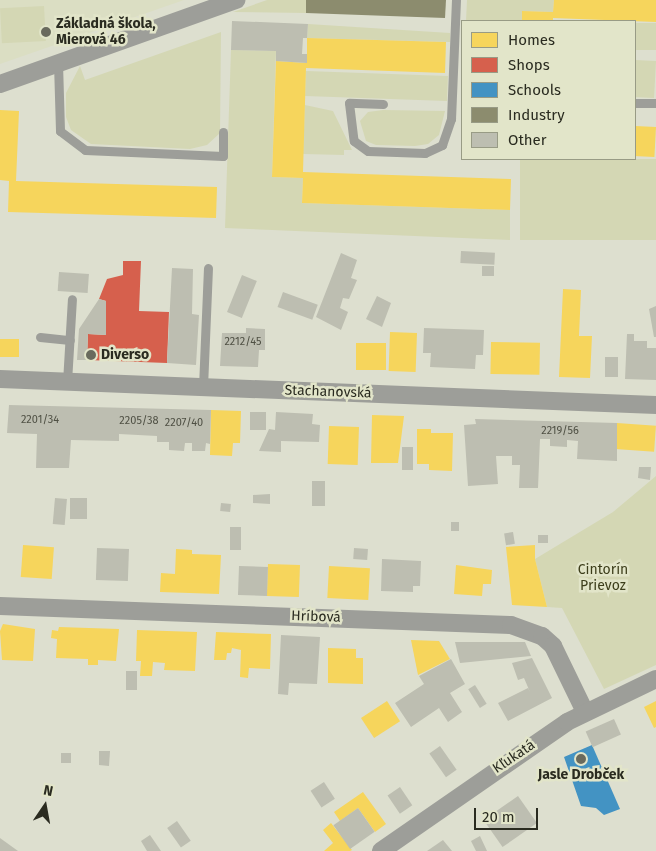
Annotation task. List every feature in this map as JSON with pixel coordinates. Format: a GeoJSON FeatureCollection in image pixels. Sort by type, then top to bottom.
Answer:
{"type":"FeatureCollection","features":[{"type":"Feature","properties":{"kind":"street"},"geometry":{"type":"LineString","coordinates":[[0,84],[236,0]]}},
{"type":"Feature","properties":{"kind":"street","name":"Stachanovská"},"geometry":{"type":"LineString","coordinates":[[0,379],[656,405]]}},
{"type":"Feature","properties":{"kind":"street","name":"Hríbová"},"geometry":{"type":"LineString","coordinates":[[0,606],[511,625],[542,636],[553,646],[585,712]]}},
{"type":"Feature","properties":{"kind":"street","name":"Kľukatá"},"geometry":{"type":"LineString","coordinates":[[381,851],[454,798],[585,712],[656,679]]}},
{"type":"Feature","properties":{"kind":"lane"},"geometry":{"type":"LineString","coordinates":[[383,104],[349,103],[354,141],[368,151],[425,153],[442,145],[451,119],[456,0]]}},
{"type":"Feature","properties":{"kind":"lane"},"geometry":{"type":"LineString","coordinates":[[58,63],[60,131],[85,150],[223,156],[223,132]]}},
{"type":"Feature","properties":{"kind":"lane"},"geometry":{"type":"LineString","coordinates":[[636,103],[656,103]]}},
{"type":"Feature","properties":{"kind":"lane"},"geometry":{"type":"LineString","coordinates":[[203,387],[208,268]]}},
{"type":"Feature","properties":{"kind":"lane"},"geometry":{"type":"LineString","coordinates":[[67,382],[72,299]]}},
{"type":"Feature","properties":{"kind":"lane"},"geometry":{"type":"LineString","coordinates":[[40,338],[70,340]]}},
{"type":"Feature","properties":{"kind":"shaded area","name":"Základná škola, Mierová 46"},"geometry":{"type":"Polygon","coordinates":[[[0,0],[184,0],[0,64],[0,0]]]}},
{"type":"Feature","properties":{"kind":"green space"},"geometry":{"type":"Polygon","coordinates":[[[267,0],[306,0],[306,13],[233,12],[267,0]]]}},
{"type":"Feature","properties":{"kind":"green space"},"geometry":{"type":"Polygon","coordinates":[[[467,0],[554,0],[553,12],[523,11],[522,20],[466,20],[467,0]]]}},
{"type":"Feature","properties":{"kind":"green space"},"geometry":{"type":"Polygon","coordinates":[[[44,6],[46,41],[2,43],[0,8],[44,6]]]}},
{"type":"Feature","properties":{"kind":"green space"},"geometry":{"type":"Polygon","coordinates":[[[636,23],[656,23],[656,50],[636,50],[636,23]]]}},
{"type":"Feature","properties":{"kind":"green space"},"geometry":{"type":"Polygon","coordinates":[[[308,24],[450,33],[450,42],[307,38],[308,24]]]}},
{"type":"Feature","properties":{"kind":"green space"},"geometry":{"type":"Polygon","coordinates":[[[221,32],[220,133],[207,145],[190,149],[91,144],[71,130],[66,117],[66,93],[80,66],[85,80],[221,32]]]}},
{"type":"Feature","properties":{"kind":"green space"},"geometry":{"type":"Polygon","coordinates":[[[231,50],[276,51],[272,177],[303,178],[302,203],[510,210],[510,240],[225,228],[231,50]]]}},
{"type":"Feature","properties":{"kind":"green space"},"geometry":{"type":"Polygon","coordinates":[[[636,60],[656,61],[654,98],[636,97],[636,60]]]}},
{"type":"Feature","properties":{"kind":"green space"},"geometry":{"type":"Polygon","coordinates":[[[306,71],[448,76],[447,101],[305,96],[306,71]]]}},
{"type":"Feature","properties":{"kind":"green space"},"geometry":{"type":"Polygon","coordinates":[[[305,105],[333,111],[352,150],[344,150],[344,155],[303,154],[305,105]]]}},
{"type":"Feature","properties":{"kind":"green space"},"geometry":{"type":"Polygon","coordinates":[[[383,110],[445,111],[439,135],[428,144],[415,146],[376,145],[366,141],[360,121],[368,112],[383,110]]]}},
{"type":"Feature","properties":{"kind":"green space"},"geometry":{"type":"Polygon","coordinates":[[[656,159],[656,240],[520,240],[520,160],[656,159]]]}},
{"type":"Feature","properties":{"kind":"green space","name":"Cintorín Prievoz"},"geometry":{"type":"Polygon","coordinates":[[[656,476],[656,665],[604,689],[562,608],[547,607],[535,559],[613,512],[656,476]]]}},
{"type":"Feature","properties":{"kind":"building: Homes"},"geometry":{"type":"Polygon","coordinates":[[[554,0],[656,0],[656,22],[553,18],[553,20],[522,20],[522,11],[553,12],[554,0]]]}},
{"type":"Feature","properties":{"kind":"building: Homes"},"geometry":{"type":"Polygon","coordinates":[[[307,38],[446,42],[445,73],[306,68],[303,172],[511,179],[510,210],[302,203],[303,178],[272,177],[276,61],[307,63],[307,38]]]}},
{"type":"Feature","properties":{"kind":"building: Homes"},"geometry":{"type":"Polygon","coordinates":[[[0,110],[19,111],[16,181],[217,187],[216,218],[8,212],[9,181],[0,180],[0,110]]]}},
{"type":"Feature","properties":{"kind":"building: Homes"},"geometry":{"type":"Polygon","coordinates":[[[636,126],[656,127],[654,157],[636,156],[636,126]]]}},
{"type":"Feature","properties":{"kind":"building: Homes"},"geometry":{"type":"Polygon","coordinates":[[[563,289],[581,290],[579,336],[592,336],[590,378],[559,377],[563,289]]]}},
{"type":"Feature","properties":{"kind":"building: Homes"},"geometry":{"type":"Polygon","coordinates":[[[390,332],[417,333],[416,372],[389,371],[390,332]]]}},
{"type":"Feature","properties":{"kind":"building: Homes"},"geometry":{"type":"Polygon","coordinates":[[[0,339],[19,339],[19,357],[0,357],[0,339]]]}},
{"type":"Feature","properties":{"kind":"building: Homes"},"geometry":{"type":"Polygon","coordinates":[[[491,342],[540,343],[539,375],[490,374],[491,342]]]}},
{"type":"Feature","properties":{"kind":"building: Homes"},"geometry":{"type":"Polygon","coordinates":[[[356,343],[386,343],[386,370],[356,370],[356,343]]]}},
{"type":"Feature","properties":{"kind":"building: Homes"},"geometry":{"type":"Polygon","coordinates":[[[211,410],[241,411],[240,443],[233,443],[232,456],[210,455],[211,410]]]}},
{"type":"Feature","properties":{"kind":"building: Homes"},"geometry":{"type":"Polygon","coordinates":[[[372,415],[404,416],[398,463],[371,463],[372,415]]]}},
{"type":"Feature","properties":{"kind":"building: Homes"},"geometry":{"type":"Polygon","coordinates":[[[617,423],[656,426],[654,452],[615,449],[617,423]]]}},
{"type":"Feature","properties":{"kind":"building: Homes"},"geometry":{"type":"Polygon","coordinates":[[[329,426],[359,427],[358,465],[328,464],[329,426]]]}},
{"type":"Feature","properties":{"kind":"building: Homes"},"geometry":{"type":"Polygon","coordinates":[[[417,429],[431,429],[431,433],[453,433],[452,471],[429,470],[429,464],[417,464],[417,429]]]}},
{"type":"Feature","properties":{"kind":"building: Homes"},"geometry":{"type":"Polygon","coordinates":[[[23,545],[54,547],[52,579],[21,577],[23,545]]]}},
{"type":"Feature","properties":{"kind":"building: Homes"},"geometry":{"type":"Polygon","coordinates":[[[535,545],[535,559],[547,607],[512,605],[506,547],[535,545]]]}},
{"type":"Feature","properties":{"kind":"building: Homes"},"geometry":{"type":"Polygon","coordinates":[[[176,549],[192,550],[192,554],[221,555],[219,594],[160,592],[161,573],[175,574],[176,549]]]}},
{"type":"Feature","properties":{"kind":"building: Homes"},"geometry":{"type":"Polygon","coordinates":[[[268,564],[300,565],[299,597],[267,596],[268,564]]]}},
{"type":"Feature","properties":{"kind":"building: Homes"},"geometry":{"type":"Polygon","coordinates":[[[456,565],[492,570],[491,584],[483,584],[482,596],[454,594],[456,565]]]}},
{"type":"Feature","properties":{"kind":"building: Homes"},"geometry":{"type":"Polygon","coordinates":[[[329,566],[370,568],[368,600],[327,598],[329,566]]]}},
{"type":"Feature","properties":{"kind":"building: Homes"},"geometry":{"type":"Polygon","coordinates":[[[3,624],[35,629],[33,661],[2,660],[0,631],[3,624]]]}},
{"type":"Feature","properties":{"kind":"building: Homes"},"geometry":{"type":"Polygon","coordinates":[[[59,627],[119,629],[116,661],[98,660],[98,665],[88,665],[88,659],[56,658],[57,639],[51,638],[52,630],[58,631],[59,627]]]}},
{"type":"Feature","properties":{"kind":"building: Homes"},"geometry":{"type":"Polygon","coordinates":[[[137,630],[197,632],[195,671],[164,670],[165,663],[153,662],[152,676],[140,676],[141,661],[136,661],[137,630]]]}},
{"type":"Feature","properties":{"kind":"building: Homes"},"geometry":{"type":"Polygon","coordinates":[[[216,632],[271,634],[270,669],[249,668],[248,678],[240,677],[241,650],[232,648],[231,653],[227,653],[226,660],[214,660],[216,632]]]}},
{"type":"Feature","properties":{"kind":"building: Homes"},"geometry":{"type":"Polygon","coordinates":[[[411,640],[439,641],[450,659],[418,675],[411,640]]]}},
{"type":"Feature","properties":{"kind":"building: Homes"},"geometry":{"type":"Polygon","coordinates":[[[328,648],[356,649],[356,658],[363,658],[363,684],[328,683],[328,648]]]}},
{"type":"Feature","properties":{"kind":"building: Homes"},"geometry":{"type":"Polygon","coordinates":[[[387,701],[400,721],[374,738],[361,718],[387,701]]]}},
{"type":"Feature","properties":{"kind":"building: Homes"},"geometry":{"type":"Polygon","coordinates":[[[656,701],[656,727],[654,728],[644,707],[656,701]]]}},
{"type":"Feature","properties":{"kind":"building: Homes"},"geometry":{"type":"Polygon","coordinates":[[[363,792],[386,824],[375,832],[358,808],[340,821],[334,812],[363,792]]]}},
{"type":"Feature","properties":{"kind":"building: Homes"},"geometry":{"type":"Polygon","coordinates":[[[331,823],[352,850],[324,851],[333,843],[323,830],[331,823]]]}},
{"type":"Feature","properties":{"kind":"building: Shops"},"geometry":{"type":"Polygon","coordinates":[[[123,261],[141,261],[139,311],[169,312],[167,363],[87,360],[88,334],[106,335],[106,301],[99,299],[107,279],[123,275],[123,261]]]}},
{"type":"Feature","properties":{"kind":"building: Schools"},"geometry":{"type":"Polygon","coordinates":[[[592,745],[620,809],[604,815],[596,808],[581,806],[564,757],[592,745]]]}},
{"type":"Feature","properties":{"kind":"building: Industry"},"geometry":{"type":"Polygon","coordinates":[[[306,0],[446,0],[445,18],[306,13],[306,0]]]}},
{"type":"Feature","properties":{"kind":"building: Other"},"geometry":{"type":"Polygon","coordinates":[[[232,21],[308,24],[307,38],[303,38],[302,54],[307,54],[307,63],[276,61],[276,51],[231,50],[232,21]]]}},
{"type":"Feature","properties":{"kind":"building: Other"},"geometry":{"type":"Polygon","coordinates":[[[461,251],[495,253],[494,265],[460,263],[461,251]]]}},
{"type":"Feature","properties":{"kind":"building: Other"},"geometry":{"type":"Polygon","coordinates":[[[341,253],[357,260],[351,278],[357,280],[349,299],[343,298],[340,308],[348,312],[341,330],[316,317],[341,253]]]}},
{"type":"Feature","properties":{"kind":"building: Other"},"geometry":{"type":"Polygon","coordinates":[[[482,266],[494,266],[494,276],[482,276],[482,266]]]}},
{"type":"Feature","properties":{"kind":"building: Other"},"geometry":{"type":"Polygon","coordinates":[[[172,268],[193,269],[192,314],[199,315],[196,365],[167,363],[172,268]]]}},
{"type":"Feature","properties":{"kind":"building: Other"},"geometry":{"type":"Polygon","coordinates":[[[59,272],[89,274],[88,293],[58,291],[59,272]]]}},
{"type":"Feature","properties":{"kind":"building: Other"},"geometry":{"type":"Polygon","coordinates":[[[242,275],[257,281],[242,318],[227,312],[242,275]]]}},
{"type":"Feature","properties":{"kind":"building: Other"},"geometry":{"type":"Polygon","coordinates":[[[283,292],[318,305],[312,320],[278,307],[283,292]]]}},
{"type":"Feature","properties":{"kind":"building: Other"},"geometry":{"type":"Polygon","coordinates":[[[377,296],[391,303],[382,327],[366,319],[377,296]]]}},
{"type":"Feature","properties":{"kind":"building: Other"},"geometry":{"type":"Polygon","coordinates":[[[99,299],[106,301],[106,335],[88,334],[87,360],[77,360],[79,329],[99,299]]]}},
{"type":"Feature","properties":{"kind":"building: Other"},"geometry":{"type":"Polygon","coordinates":[[[656,306],[656,337],[654,337],[649,309],[656,306]]]}},
{"type":"Feature","properties":{"kind":"building: Other"},"geometry":{"type":"Polygon","coordinates":[[[246,328],[265,329],[265,350],[259,350],[258,367],[220,366],[222,333],[246,333],[246,328]]]}},
{"type":"Feature","properties":{"kind":"building: Other"},"geometry":{"type":"Polygon","coordinates":[[[424,328],[484,330],[483,355],[476,355],[475,369],[430,367],[431,353],[423,353],[424,328]]]}},
{"type":"Feature","properties":{"kind":"building: Other"},"geometry":{"type":"Polygon","coordinates":[[[627,334],[634,334],[634,341],[647,341],[647,348],[656,348],[656,380],[625,379],[627,334]]]}},
{"type":"Feature","properties":{"kind":"building: Other"},"geometry":{"type":"Polygon","coordinates":[[[605,357],[618,357],[618,377],[605,377],[605,357]]]}},
{"type":"Feature","properties":{"kind":"building: Other"},"geometry":{"type":"Polygon","coordinates":[[[9,405],[211,410],[210,444],[206,443],[205,451],[192,451],[192,443],[185,443],[184,451],[169,450],[169,442],[157,442],[157,436],[119,434],[119,441],[71,440],[69,468],[36,468],[37,434],[7,433],[9,405]]]}},
{"type":"Feature","properties":{"kind":"building: Other"},"geometry":{"type":"Polygon","coordinates":[[[250,412],[266,412],[266,430],[250,430],[250,412]]]}},
{"type":"Feature","properties":{"kind":"building: Other"},"geometry":{"type":"Polygon","coordinates":[[[276,412],[313,414],[312,424],[320,425],[319,442],[281,441],[281,452],[259,451],[269,429],[275,430],[276,412]]]}},
{"type":"Feature","properties":{"kind":"building: Other"},"geometry":{"type":"Polygon","coordinates":[[[475,419],[617,423],[617,461],[577,459],[578,441],[567,440],[567,447],[550,446],[550,439],[540,439],[538,488],[519,488],[520,465],[512,465],[512,456],[496,456],[498,484],[468,486],[464,425],[476,424],[475,419]]]}},
{"type":"Feature","properties":{"kind":"building: Other"},"geometry":{"type":"Polygon","coordinates":[[[402,447],[413,447],[413,470],[402,470],[402,447]]]}},
{"type":"Feature","properties":{"kind":"building: Other"},"geometry":{"type":"Polygon","coordinates":[[[639,467],[651,467],[650,480],[638,478],[639,467]]]}},
{"type":"Feature","properties":{"kind":"building: Other"},"geometry":{"type":"Polygon","coordinates":[[[312,481],[325,481],[325,506],[312,506],[312,481]]]}},
{"type":"Feature","properties":{"kind":"building: Other"},"geometry":{"type":"Polygon","coordinates":[[[270,494],[270,504],[253,503],[253,495],[270,494]]]}},
{"type":"Feature","properties":{"kind":"building: Other"},"geometry":{"type":"Polygon","coordinates":[[[55,498],[67,499],[65,525],[53,524],[55,498]]]}},
{"type":"Feature","properties":{"kind":"building: Other"},"geometry":{"type":"Polygon","coordinates":[[[70,498],[87,498],[87,519],[70,519],[70,498]]]}},
{"type":"Feature","properties":{"kind":"building: Other"},"geometry":{"type":"Polygon","coordinates":[[[221,503],[231,504],[230,512],[220,511],[221,503]]]}},
{"type":"Feature","properties":{"kind":"building: Other"},"geometry":{"type":"Polygon","coordinates":[[[451,522],[459,522],[459,531],[451,531],[451,522]]]}},
{"type":"Feature","properties":{"kind":"building: Other"},"geometry":{"type":"Polygon","coordinates":[[[230,527],[241,527],[241,550],[230,550],[230,527]]]}},
{"type":"Feature","properties":{"kind":"building: Other"},"geometry":{"type":"Polygon","coordinates":[[[513,532],[515,544],[506,545],[504,533],[513,532]]]}},
{"type":"Feature","properties":{"kind":"building: Other"},"geometry":{"type":"Polygon","coordinates":[[[538,535],[548,535],[548,543],[538,543],[538,535]]]}},
{"type":"Feature","properties":{"kind":"building: Other"},"geometry":{"type":"Polygon","coordinates":[[[97,548],[129,549],[128,581],[96,580],[97,548]]]}},
{"type":"Feature","properties":{"kind":"building: Other"},"geometry":{"type":"Polygon","coordinates":[[[354,548],[368,549],[367,560],[353,559],[354,548]]]}},
{"type":"Feature","properties":{"kind":"building: Other"},"geometry":{"type":"Polygon","coordinates":[[[382,559],[421,561],[420,586],[413,586],[413,592],[381,591],[382,559]]]}},
{"type":"Feature","properties":{"kind":"building: Other"},"geometry":{"type":"Polygon","coordinates":[[[239,566],[268,567],[267,596],[238,595],[239,566]]]}},
{"type":"Feature","properties":{"kind":"building: Other"},"geometry":{"type":"Polygon","coordinates":[[[281,635],[320,637],[317,684],[289,683],[288,695],[278,694],[281,635]]]}},
{"type":"Feature","properties":{"kind":"building: Other"},"geometry":{"type":"Polygon","coordinates":[[[455,642],[525,642],[531,656],[460,663],[455,642]]]}},
{"type":"Feature","properties":{"kind":"building: Other"},"geometry":{"type":"Polygon","coordinates":[[[532,658],[552,698],[508,721],[498,703],[528,688],[530,692],[524,678],[518,680],[512,663],[532,658]]]}},
{"type":"Feature","properties":{"kind":"building: Other"},"geometry":{"type":"Polygon","coordinates":[[[451,659],[465,684],[450,693],[462,712],[448,722],[439,708],[411,727],[395,703],[424,684],[419,676],[451,659]]]}},
{"type":"Feature","properties":{"kind":"building: Other"},"geometry":{"type":"Polygon","coordinates":[[[126,671],[137,671],[137,690],[126,690],[126,671]]]}},
{"type":"Feature","properties":{"kind":"building: Other"},"geometry":{"type":"Polygon","coordinates":[[[475,685],[487,704],[480,708],[468,689],[475,685]]]}},
{"type":"Feature","properties":{"kind":"building: Other"},"geometry":{"type":"Polygon","coordinates":[[[614,719],[621,735],[593,747],[586,732],[614,719]]]}},
{"type":"Feature","properties":{"kind":"building: Other"},"geometry":{"type":"Polygon","coordinates":[[[440,746],[457,770],[446,777],[429,753],[440,746]]]}},
{"type":"Feature","properties":{"kind":"building: Other"},"geometry":{"type":"Polygon","coordinates":[[[99,751],[110,751],[109,766],[99,765],[99,751]]]}},
{"type":"Feature","properties":{"kind":"building: Other"},"geometry":{"type":"Polygon","coordinates":[[[61,753],[71,753],[71,763],[61,763],[61,753]]]}},
{"type":"Feature","properties":{"kind":"building: Other"},"geometry":{"type":"Polygon","coordinates":[[[324,782],[335,799],[321,807],[311,791],[324,782]]]}},
{"type":"Feature","properties":{"kind":"building: Other"},"geometry":{"type":"Polygon","coordinates":[[[400,787],[412,805],[400,814],[388,795],[400,787]]]}},
{"type":"Feature","properties":{"kind":"building: Other"},"geometry":{"type":"Polygon","coordinates":[[[518,796],[537,823],[503,847],[484,820],[518,796]]]}},
{"type":"Feature","properties":{"kind":"building: Other"},"geometry":{"type":"Polygon","coordinates":[[[358,808],[375,832],[350,849],[333,825],[358,808]]]}},
{"type":"Feature","properties":{"kind":"building: Other"},"geometry":{"type":"Polygon","coordinates":[[[177,821],[191,841],[181,848],[167,828],[177,821]]]}},
{"type":"Feature","properties":{"kind":"building: Other"},"geometry":{"type":"Polygon","coordinates":[[[150,835],[161,851],[147,851],[141,841],[150,835]]]}},
{"type":"Feature","properties":{"kind":"building: Other"},"geometry":{"type":"Polygon","coordinates":[[[480,836],[487,851],[476,851],[471,841],[480,836]]]}},
{"type":"Feature","properties":{"kind":"building: Other"},"geometry":{"type":"Polygon","coordinates":[[[0,838],[18,851],[0,851],[0,838]]]}},
{"type":"Feature","properties":{"kind":"building: Other"},"geometry":{"type":"Polygon","coordinates":[[[443,840],[452,851],[427,851],[443,840]]]}},
{"type":"Feature","properties":{"kind":"place","name":"Základná škola, Mierová 46"},"geometry":{"type":"Point","coordinates":[46,32]}},
{"type":"Feature","properties":{"kind":"place","name":"Diverso"},"geometry":{"type":"Point","coordinates":[91,355]}},
{"type":"Feature","properties":{"kind":"place","name":"Jasle Drobček"},"geometry":{"type":"Point","coordinates":[581,759]}}]}
